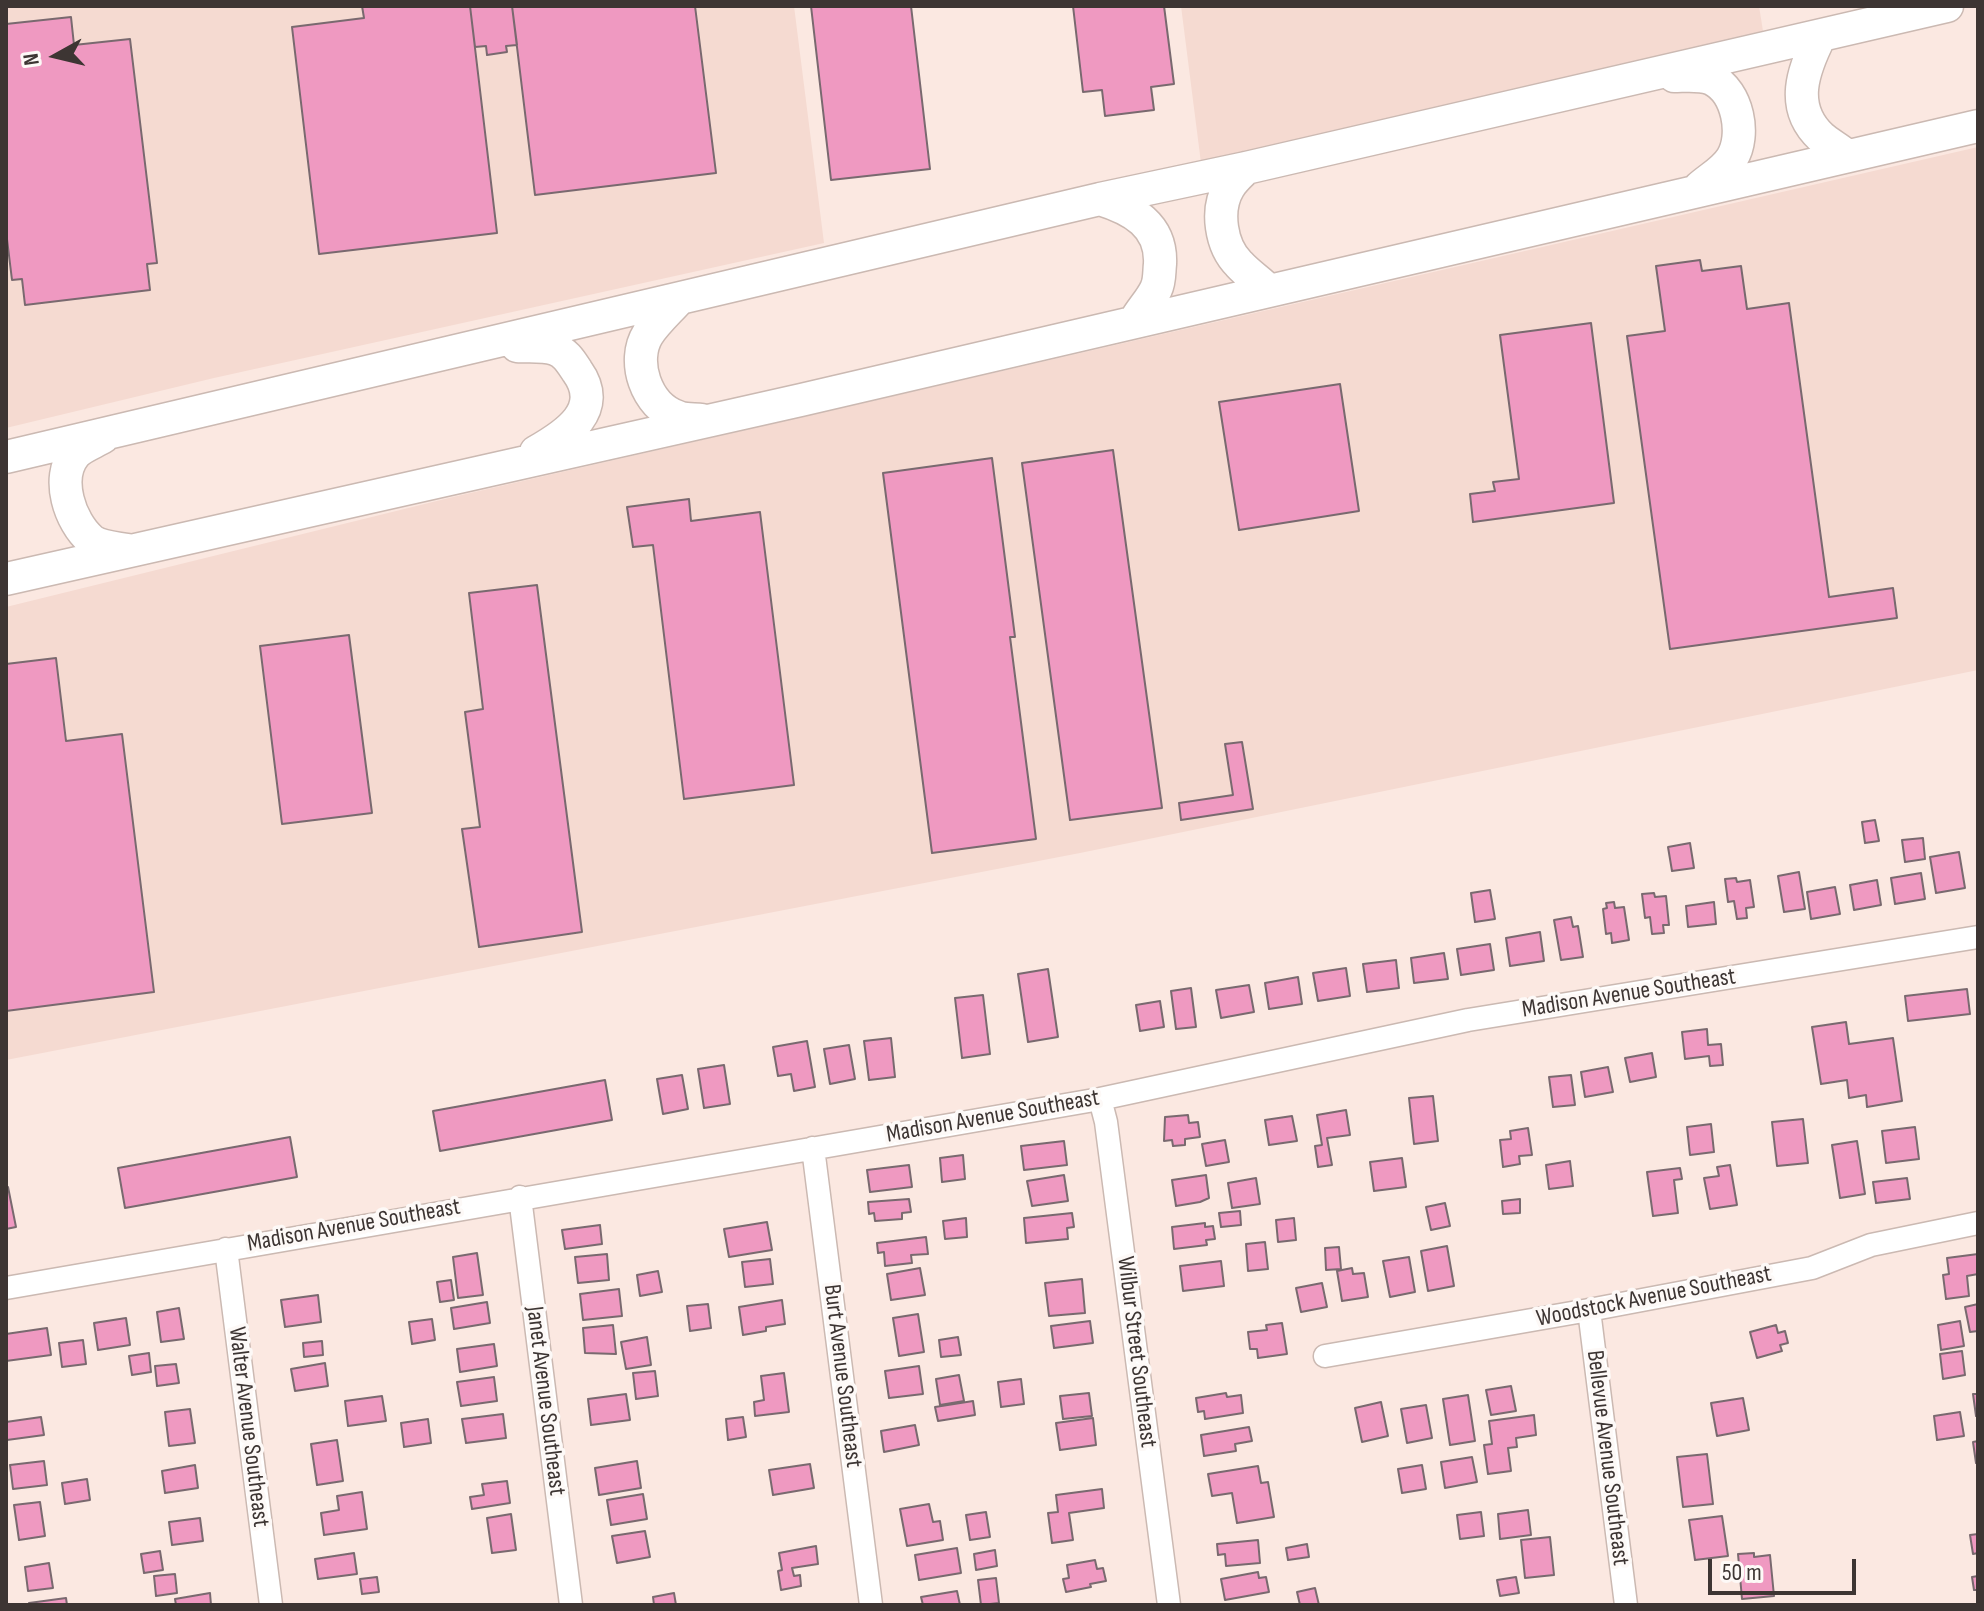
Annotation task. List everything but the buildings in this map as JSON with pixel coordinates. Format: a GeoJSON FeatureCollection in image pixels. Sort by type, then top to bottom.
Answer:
{"type":"FeatureCollection","features":[{"type":"Feature","properties":{"kind":"street"},"geometry":{"type":"LineString","coordinates":[[6,457],[1100,199],[1947,6]]}},
{"type":"Feature","properties":{"kind":"street"},"geometry":{"type":"LineString","coordinates":[[1820,36],[1804,68],[1800,92],[1802,102],[1813,127],[1847,156]]}},
{"type":"Feature","properties":{"kind":"street"},"geometry":{"type":"LineString","coordinates":[[1646,75],[1710,78],[1723,87],[1733,102],[1738,120],[1738,145],[1724,169],[1693,193]]}},
{"type":"Feature","properties":{"kind":"street"},"geometry":{"type":"LineString","coordinates":[[6,579],[709,420],[1978,126]]}},
{"type":"Feature","properties":{"kind":"street"},"geometry":{"type":"LineString","coordinates":[[1246,168],[1229,186],[1223,202],[1224,236],[1229,251],[1240,265],[1268,290]]}},
{"type":"Feature","properties":{"kind":"street"},"geometry":{"type":"LineString","coordinates":[[1100,199],[1126,207],[1156,235],[1160,254],[1158,286],[1135,321]]}},
{"type":"Feature","properties":{"kind":"street"},"geometry":{"type":"LineString","coordinates":[[677,301],[647,335],[640,359],[644,382],[664,410],[678,418],[709,420]]}},
{"type":"Feature","properties":{"kind":"street"},"geometry":{"type":"LineString","coordinates":[[485,344],[554,349],[567,356],[582,378],[586,392],[580,420],[565,436],[516,464]]}},
{"type":"Feature","properties":{"kind":"street"},"geometry":{"type":"LineString","coordinates":[[109,433],[75,454],[68,473],[66,501],[76,522],[93,542],[128,550]]}},
{"type":"Feature","properties":{"kind":"street","name":"Madison Avenue Southeast"},"geometry":{"type":"LineString","coordinates":[[6,1288],[1100,1099],[1468,1020],[1978,937]]}},
{"type":"Feature","properties":{"kind":"street","name":"Wilbur Street Southeast"},"geometry":{"type":"LineString","coordinates":[[1100,1099],[1106,1122],[1169,1605]]}},
{"type":"Feature","properties":{"kind":"street","name":"Burt Avenue Southeast"},"geometry":{"type":"LineString","coordinates":[[813,1148],[871,1605]]}},
{"type":"Feature","properties":{"kind":"street","name":"Janet Avenue Southeast"},"geometry":{"type":"LineString","coordinates":[[520,1197],[571,1605]]}},
{"type":"Feature","properties":{"kind":"street","name":"Woodstock Avenue Southeast"},"geometry":{"type":"LineString","coordinates":[[1325,1356],[1812,1268],[1871,1245],[1978,1223]]}},
{"type":"Feature","properties":{"kind":"street","name":"Walter Avenue Southeast"},"geometry":{"type":"LineString","coordinates":[[226,1249],[271,1605]]}},
{"type":"Feature","properties":{"kind":"street","name":"Bellevue Avenue Southeast"},"geometry":{"type":"LineString","coordinates":[[1589,1310],[1626,1605]]}},
{"type":"Feature","properties":{"kind":"shaded area"},"geometry":{"type":"Polygon","coordinates":[[[6,6],[794,6],[824,243],[214,378],[6,428],[6,6]]]}},
{"type":"Feature","properties":{"kind":"shaded area"},"geometry":{"type":"Polygon","coordinates":[[[1181,6],[1759,6],[1763,31],[1201,163],[1181,6]]]}},
{"type":"Feature","properties":{"kind":"shaded area"},"geometry":{"type":"Polygon","coordinates":[[[1978,147],[1978,670],[1080,853],[6,1060],[6,607],[453,497],[1978,147]]]}}]}
